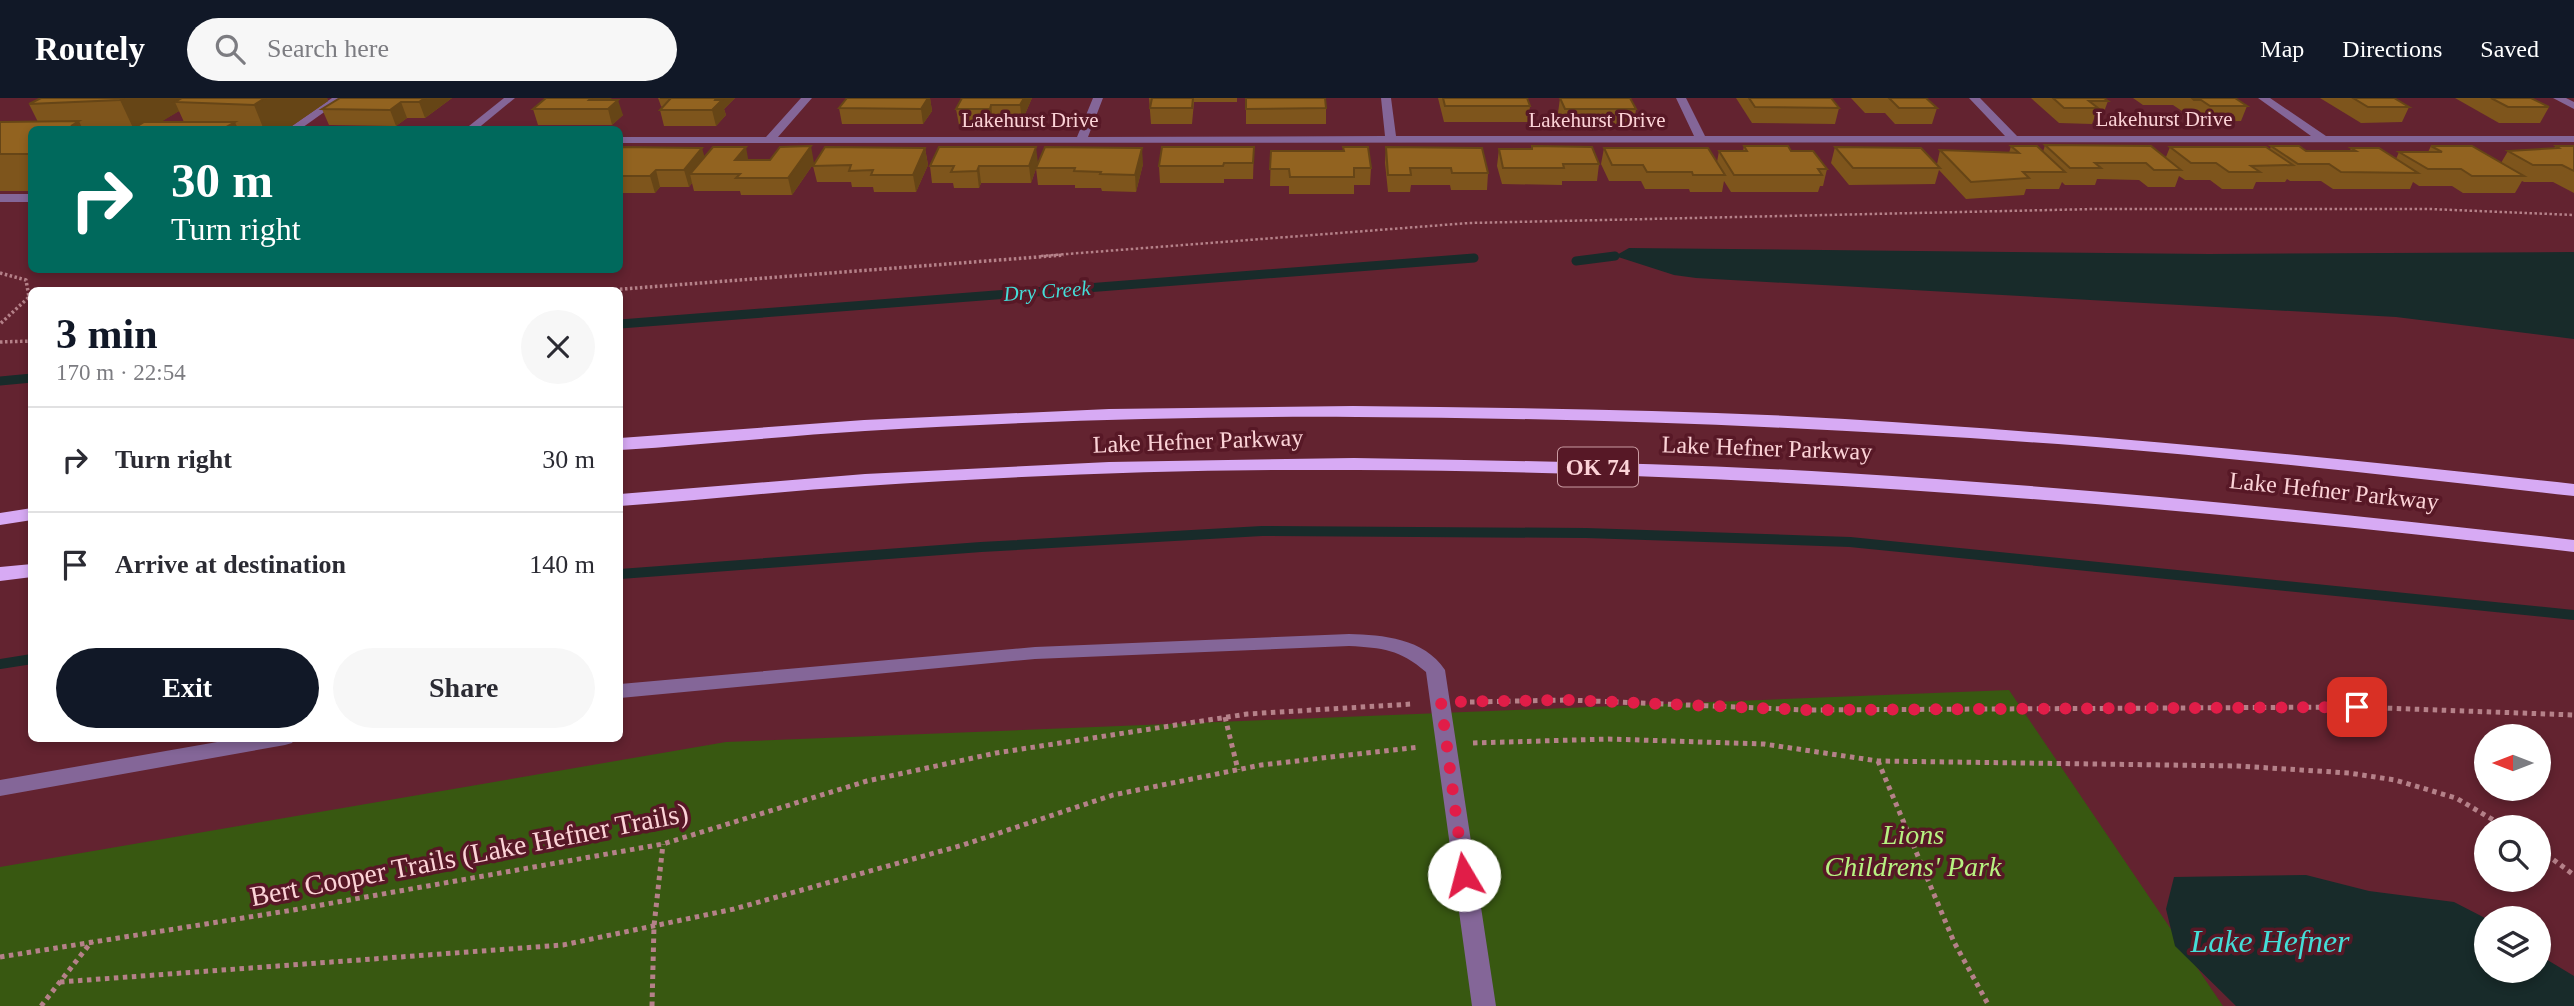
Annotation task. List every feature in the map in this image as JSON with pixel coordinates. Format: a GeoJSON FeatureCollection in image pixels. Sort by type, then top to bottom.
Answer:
{"type":"FeatureCollection","features":[{"type":"Feature","properties":{"kind":"highway","name":"Lake Hefner Parkway"},"geometry":{"type":"LineString","coordinates":[[623,444],[770,431],[1036,416],[1286,410],[1535,411],[1961,429],[2238,452],[2574,490]]}},
{"type":"Feature","properties":{"kind":"highway","name":"Lake Hefner Parkway"},"geometry":{"type":"LineString","coordinates":[[623,500],[993,474],[1257,465],[1568,466],[1858,477],[2040,490],[2252,508],[2574,545]]}},
{"type":"Feature","properties":{"kind":"highway"},"geometry":{"type":"LineString","coordinates":[[0,519],[28,515]]}},
{"type":"Feature","properties":{"kind":"highway"},"geometry":{"type":"LineString","coordinates":[[0,574],[28,570]]}},
{"type":"Feature","properties":{"kind":"street"},"geometry":{"type":"LineString","coordinates":[[297,126],[339,98]]}},
{"type":"Feature","properties":{"kind":"street"},"geometry":{"type":"LineString","coordinates":[[474,126],[510,98]]}},
{"type":"Feature","properties":{"kind":"street"},"geometry":{"type":"LineString","coordinates":[[770,139],[807,98]]}},
{"type":"Feature","properties":{"kind":"street"},"geometry":{"type":"LineString","coordinates":[[1081,140],[1098,98]]}},
{"type":"Feature","properties":{"kind":"street"},"geometry":{"type":"LineString","coordinates":[[1386,98],[1391,139]]}},
{"type":"Feature","properties":{"kind":"street"},"geometry":{"type":"LineString","coordinates":[[1681,98],[1701,139]]}},
{"type":"Feature","properties":{"kind":"street"},"geometry":{"type":"LineString","coordinates":[[1974,98],[2014,139]]}},
{"type":"Feature","properties":{"kind":"street"},"geometry":{"type":"LineString","coordinates":[[2263,98],[2323,139]]}},
{"type":"Feature","properties":{"kind":"street"},"geometry":{"type":"LineString","coordinates":[[2558,98],[2574,106]]}},
{"type":"Feature","properties":{"kind":"street","name":"Lakehurst Drive"},"geometry":{"type":"LineString","coordinates":[[623,140],[2574,139]]}},
{"type":"Feature","properties":{"kind":"street"},"geometry":{"type":"LineString","coordinates":[[0,198],[28,198]]}},
{"type":"Feature","properties":{"kind":"street"},"geometry":{"type":"LineString","coordinates":[[623,691],[1035,653],[1349,640],[1384,642],[1413,649],[1436,670],[1484,1006]]}},
{"type":"Feature","properties":{"kind":"street"},"geometry":{"type":"LineString","coordinates":[[0,788],[262,742]]}},
{"type":"Feature","properties":{"kind":"path"},"geometry":{"type":"LineString","coordinates":[[623,289],[1469,223],[2095,209],[2430,209],[2574,215]]}},
{"type":"Feature","properties":{"kind":"path"},"geometry":{"type":"LineString","coordinates":[[0,273],[26,280],[28,291]]}},
{"type":"Feature","properties":{"kind":"path"},"geometry":{"type":"LineString","coordinates":[[0,324],[28,298]]}},
{"type":"Feature","properties":{"kind":"path"},"geometry":{"type":"LineString","coordinates":[[0,342],[28,341]]}},
{"type":"Feature","properties":{"kind":"path","name":"Bert Cooper Trails (Lake Hefner Trails)"},"geometry":{"type":"LineString","coordinates":[[0,957],[293,910],[663,844],[867,781],[996,753],[1225,718],[1441,702],[1568,700],[1807,710],[2357,707],[2574,715]]}},
{"type":"Feature","properties":{"kind":"path"},"geometry":{"type":"LineString","coordinates":[[1225,718],[1238,770]]}},
{"type":"Feature","properties":{"kind":"path"},"geometry":{"type":"LineString","coordinates":[[60,982],[563,945],[734,909],[949,849],[1113,795],[1238,770],[1445,744],[1608,739],[1764,744],[1878,761],[2238,766],[2349,773],[2395,780],[2456,798],[2485,815]]}},
{"type":"Feature","properties":{"kind":"path"},"geometry":{"type":"LineString","coordinates":[[1878,761],[1954,942],[1989,1006]]}},
{"type":"Feature","properties":{"kind":"path"},"geometry":{"type":"LineString","coordinates":[[652,1006],[654,926],[663,844]]}},
{"type":"Feature","properties":{"kind":"path"},"geometry":{"type":"LineString","coordinates":[[2551,858],[2574,875]]}},
{"type":"Feature","properties":{"kind":"path"},"geometry":{"type":"LineString","coordinates":[[41,1006],[93,941]]}},
{"type":"Feature","properties":{"kind":"green space","name":"Lions Childrens' Park"},"geometry":{"type":"Polygon","coordinates":[[[2009,690],[2223,1006],[0,1006],[0,867],[726,742],[2009,690]]]}},
{"type":"Feature","properties":{"kind":"water"},"geometry":{"type":"Polygon","coordinates":[[[1629,248],[2209,254],[2574,252],[2574,339],[2396,317],[1696,278],[1674,275],[1615,256],[1629,248]]]}},
{"type":"Feature","properties":{"kind":"water","name":"Lake Hefner"},"geometry":{"type":"Polygon","coordinates":[[[2306,875],[2369,891],[2454,902],[2474,912],[2474,983],[2551,983],[2551,962],[2574,976],[2574,1006],[2236,1006],[2175,946],[2166,909],[2174,877],[2306,875]]]}},
{"type":"Feature","properties":{"kind":"building"},"geometry":{"type":"Polygon","coordinates":[[[41,98],[124,98],[29,104],[41,98]]]}},
{"type":"Feature","properties":{"kind":"building"},"geometry":{"type":"Polygon","coordinates":[[[182,98],[265,98],[254,105],[175,102],[182,98]]]}},
{"type":"Feature","properties":{"kind":"building"},"geometry":{"type":"Polygon","coordinates":[[[340,98],[425,98],[419,102],[401,102],[390,110],[322,109],[340,98]]]}},
{"type":"Feature","properties":{"kind":"building"},"geometry":{"type":"Polygon","coordinates":[[[546,98],[618,100],[608,109],[533,109],[546,98]]]}},
{"type":"Feature","properties":{"kind":"building"},"geometry":{"type":"Polygon","coordinates":[[[671,98],[722,100],[712,110],[660,110],[671,98]]]}},
{"type":"Feature","properties":{"kind":"building"},"geometry":{"type":"Polygon","coordinates":[[[847,98],[928,98],[921,109],[839,108],[847,98]]]}},
{"type":"Feature","properties":{"kind":"building"},"geometry":{"type":"Polygon","coordinates":[[[962,98],[1024,98],[1020,105],[991,105],[990,109],[956,109],[962,98]]]}},
{"type":"Feature","properties":{"kind":"building"},"geometry":{"type":"Polygon","coordinates":[[[1152,98],[1193,98],[1192,108],[1150,108],[1152,98]]]}},
{"type":"Feature","properties":{"kind":"building"},"geometry":{"type":"Polygon","coordinates":[[[1246,98],[1325,98],[1326,108],[1246,109],[1246,98]]]}},
{"type":"Feature","properties":{"kind":"building"},"geometry":{"type":"Polygon","coordinates":[[[1443,98],[1527,98],[1530,106],[1445,106],[1443,98]]]}},
{"type":"Feature","properties":{"kind":"building"},"geometry":{"type":"Polygon","coordinates":[[[1560,98],[1630,98],[1636,109],[1565,109],[1560,98]]]}},
{"type":"Feature","properties":{"kind":"building"},"geometry":{"type":"Polygon","coordinates":[[[1749,98],[1831,98],[1839,108],[1755,107],[1749,98]]]}},
{"type":"Feature","properties":{"kind":"building"},"geometry":{"type":"Polygon","coordinates":[[[1889,98],[1926,98],[1937,108],[1899,108],[1889,98]]]}},
{"type":"Feature","properties":{"kind":"building"},"geometry":{"type":"Polygon","coordinates":[[[2053,98],[2104,98],[2108,101],[2089,101],[2098,108],[2064,108],[2053,98]]]}},
{"type":"Feature","properties":{"kind":"building"},"geometry":{"type":"Polygon","coordinates":[[[2192,98],[2235,98],[2247,106],[2210,106],[2192,98]]]}},
{"type":"Feature","properties":{"kind":"building"},"geometry":{"type":"Polygon","coordinates":[[[2353,98],[2394,98],[2409,107],[2368,107],[2353,98]]]}},
{"type":"Feature","properties":{"kind":"building"},"geometry":{"type":"Polygon","coordinates":[[[2491,98],[2531,98],[2549,107],[2508,107],[2491,98]]]}},
{"type":"Feature","properties":{"kind":"building"},"geometry":{"type":"Polygon","coordinates":[[[79,121],[71,126],[28,126],[28,154],[0,154],[0,122],[79,121]]]}},
{"type":"Feature","properties":{"kind":"building"},"geometry":{"type":"Polygon","coordinates":[[[144,122],[235,122],[228,126],[138,126],[144,122]]]}},
{"type":"Feature","properties":{"kind":"building"},"geometry":{"type":"Polygon","coordinates":[[[2045,145],[2151,146],[2181,170],[2154,170],[2146,163],[2095,163],[2101,168],[2070,168],[2045,145]]]}},
{"type":"Feature","properties":{"kind":"building"},"geometry":{"type":"Polygon","coordinates":[[[811,146],[788,178],[736,178],[740,174],[690,174],[713,147],[746,147],[735,160],[770,160],[780,147],[811,146]]]}},
{"type":"Feature","properties":{"kind":"building"},"geometry":{"type":"Polygon","coordinates":[[[1532,146],[1592,147],[1599,164],[1563,164],[1564,168],[1503,168],[1499,149],[1532,149],[1532,146]]]}},
{"type":"Feature","properties":{"kind":"building"},"geometry":{"type":"Polygon","coordinates":[[[1744,146],[1788,146],[1791,151],[1813,151],[1827,169],[1818,169],[1822,175],[1734,175],[1719,151],[1747,151],[1744,146]]]}},
{"type":"Feature","properties":{"kind":"building"},"geometry":{"type":"Polygon","coordinates":[[[2011,146],[2037,146],[2065,172],[2023,172],[2029,178],[1971,182],[1940,150],[2019,153],[2011,146]]]}},
{"type":"Feature","properties":{"kind":"building"},"geometry":{"type":"Polygon","coordinates":[[[2271,146],[2299,146],[2306,151],[2379,148],[2418,173],[2341,172],[2329,164],[2298,164],[2271,146]]]}},
{"type":"Feature","properties":{"kind":"building"},"geometry":{"type":"Polygon","coordinates":[[[2431,146],[2472,146],[2524,176],[2472,176],[2461,169],[2428,169],[2399,152],[2442,152],[2431,146]]]}},
{"type":"Feature","properties":{"kind":"building"},"geometry":{"type":"Polygon","coordinates":[[[2556,146],[2574,146],[2574,171],[2562,165],[2533,165],[2508,151],[2559,148],[2556,146]]]}},
{"type":"Feature","properties":{"kind":"building"},"geometry":{"type":"Polygon","coordinates":[[[623,147],[702,148],[684,170],[656,170],[650,176],[623,176],[623,147]]]}},
{"type":"Feature","properties":{"kind":"building"},"geometry":{"type":"Polygon","coordinates":[[[825,147],[925,148],[913,175],[871,175],[873,170],[849,171],[851,165],[813,166],[825,147]]]}},
{"type":"Feature","properties":{"kind":"building"},"geometry":{"type":"Polygon","coordinates":[[[939,147],[1036,147],[1029,166],[979,166],[977,171],[951,172],[954,166],[930,166],[939,147]]]}},
{"type":"Feature","properties":{"kind":"building"},"geometry":{"type":"Polygon","coordinates":[[[1045,147],[1142,148],[1135,175],[1074,171],[1075,168],[1036,168],[1045,147]]]}},
{"type":"Feature","properties":{"kind":"building"},"geometry":{"type":"Polygon","coordinates":[[[1162,147],[1254,147],[1253,163],[1159,166],[1162,147]]]}},
{"type":"Feature","properties":{"kind":"building"},"geometry":{"type":"Polygon","coordinates":[[[1343,147],[1368,147],[1371,168],[1354,168],[1354,177],[1290,177],[1289,169],[1270,169],[1271,151],[1344,151],[1343,147]]]}},
{"type":"Feature","properties":{"kind":"building"},"geometry":{"type":"Polygon","coordinates":[[[1386,147],[1482,148],[1488,173],[1452,173],[1451,168],[1410,168],[1411,175],[1388,175],[1386,147]]]}},
{"type":"Feature","properties":{"kind":"building"},"geometry":{"type":"Polygon","coordinates":[[[1835,147],[1921,148],[1940,168],[1853,168],[1835,147]]]}},
{"type":"Feature","properties":{"kind":"building"},"geometry":{"type":"Polygon","coordinates":[[[2170,147],[2266,147],[2293,165],[2251,166],[2260,172],[2229,172],[2216,163],[2191,163],[2170,147]]]}},
{"type":"Feature","properties":{"kind":"building"},"geometry":{"type":"Polygon","coordinates":[[[1604,148],[1708,148],[1725,175],[1647,172],[1643,165],[1612,165],[1604,148]]]}},
{"type":"Feature","properties":{"kind":"waterway","name":"Dry Creek"},"geometry":{"type":"LineString","coordinates":[[1576,261],[1615,256],[1612,256]]}},
{"type":"Feature","properties":{"kind":"waterway","name":"Dry Creek"},"geometry":{"type":"LineString","coordinates":[[623,324],[1474,258]]}},
{"type":"Feature","properties":{"kind":"waterway","name":"Dry Creek"},"geometry":{"type":"LineString","coordinates":[[0,381],[28,378]]}},
{"type":"Feature","properties":{"kind":"waterway"},"geometry":{"type":"LineString","coordinates":[[623,574],[981,547],[1262,531],[1586,533],[1850,542],[2574,615]]}},
{"type":"Feature","properties":{"kind":"waterway"},"geometry":{"type":"LineString","coordinates":[[0,664],[28,660]]}},
{"type":"Feature","properties":{"kind":"route"},"geometry":{"type":"LineString","coordinates":[[1464,875],[1441,702],[1568,700],[1807,710],[2357,707]]}}]}
